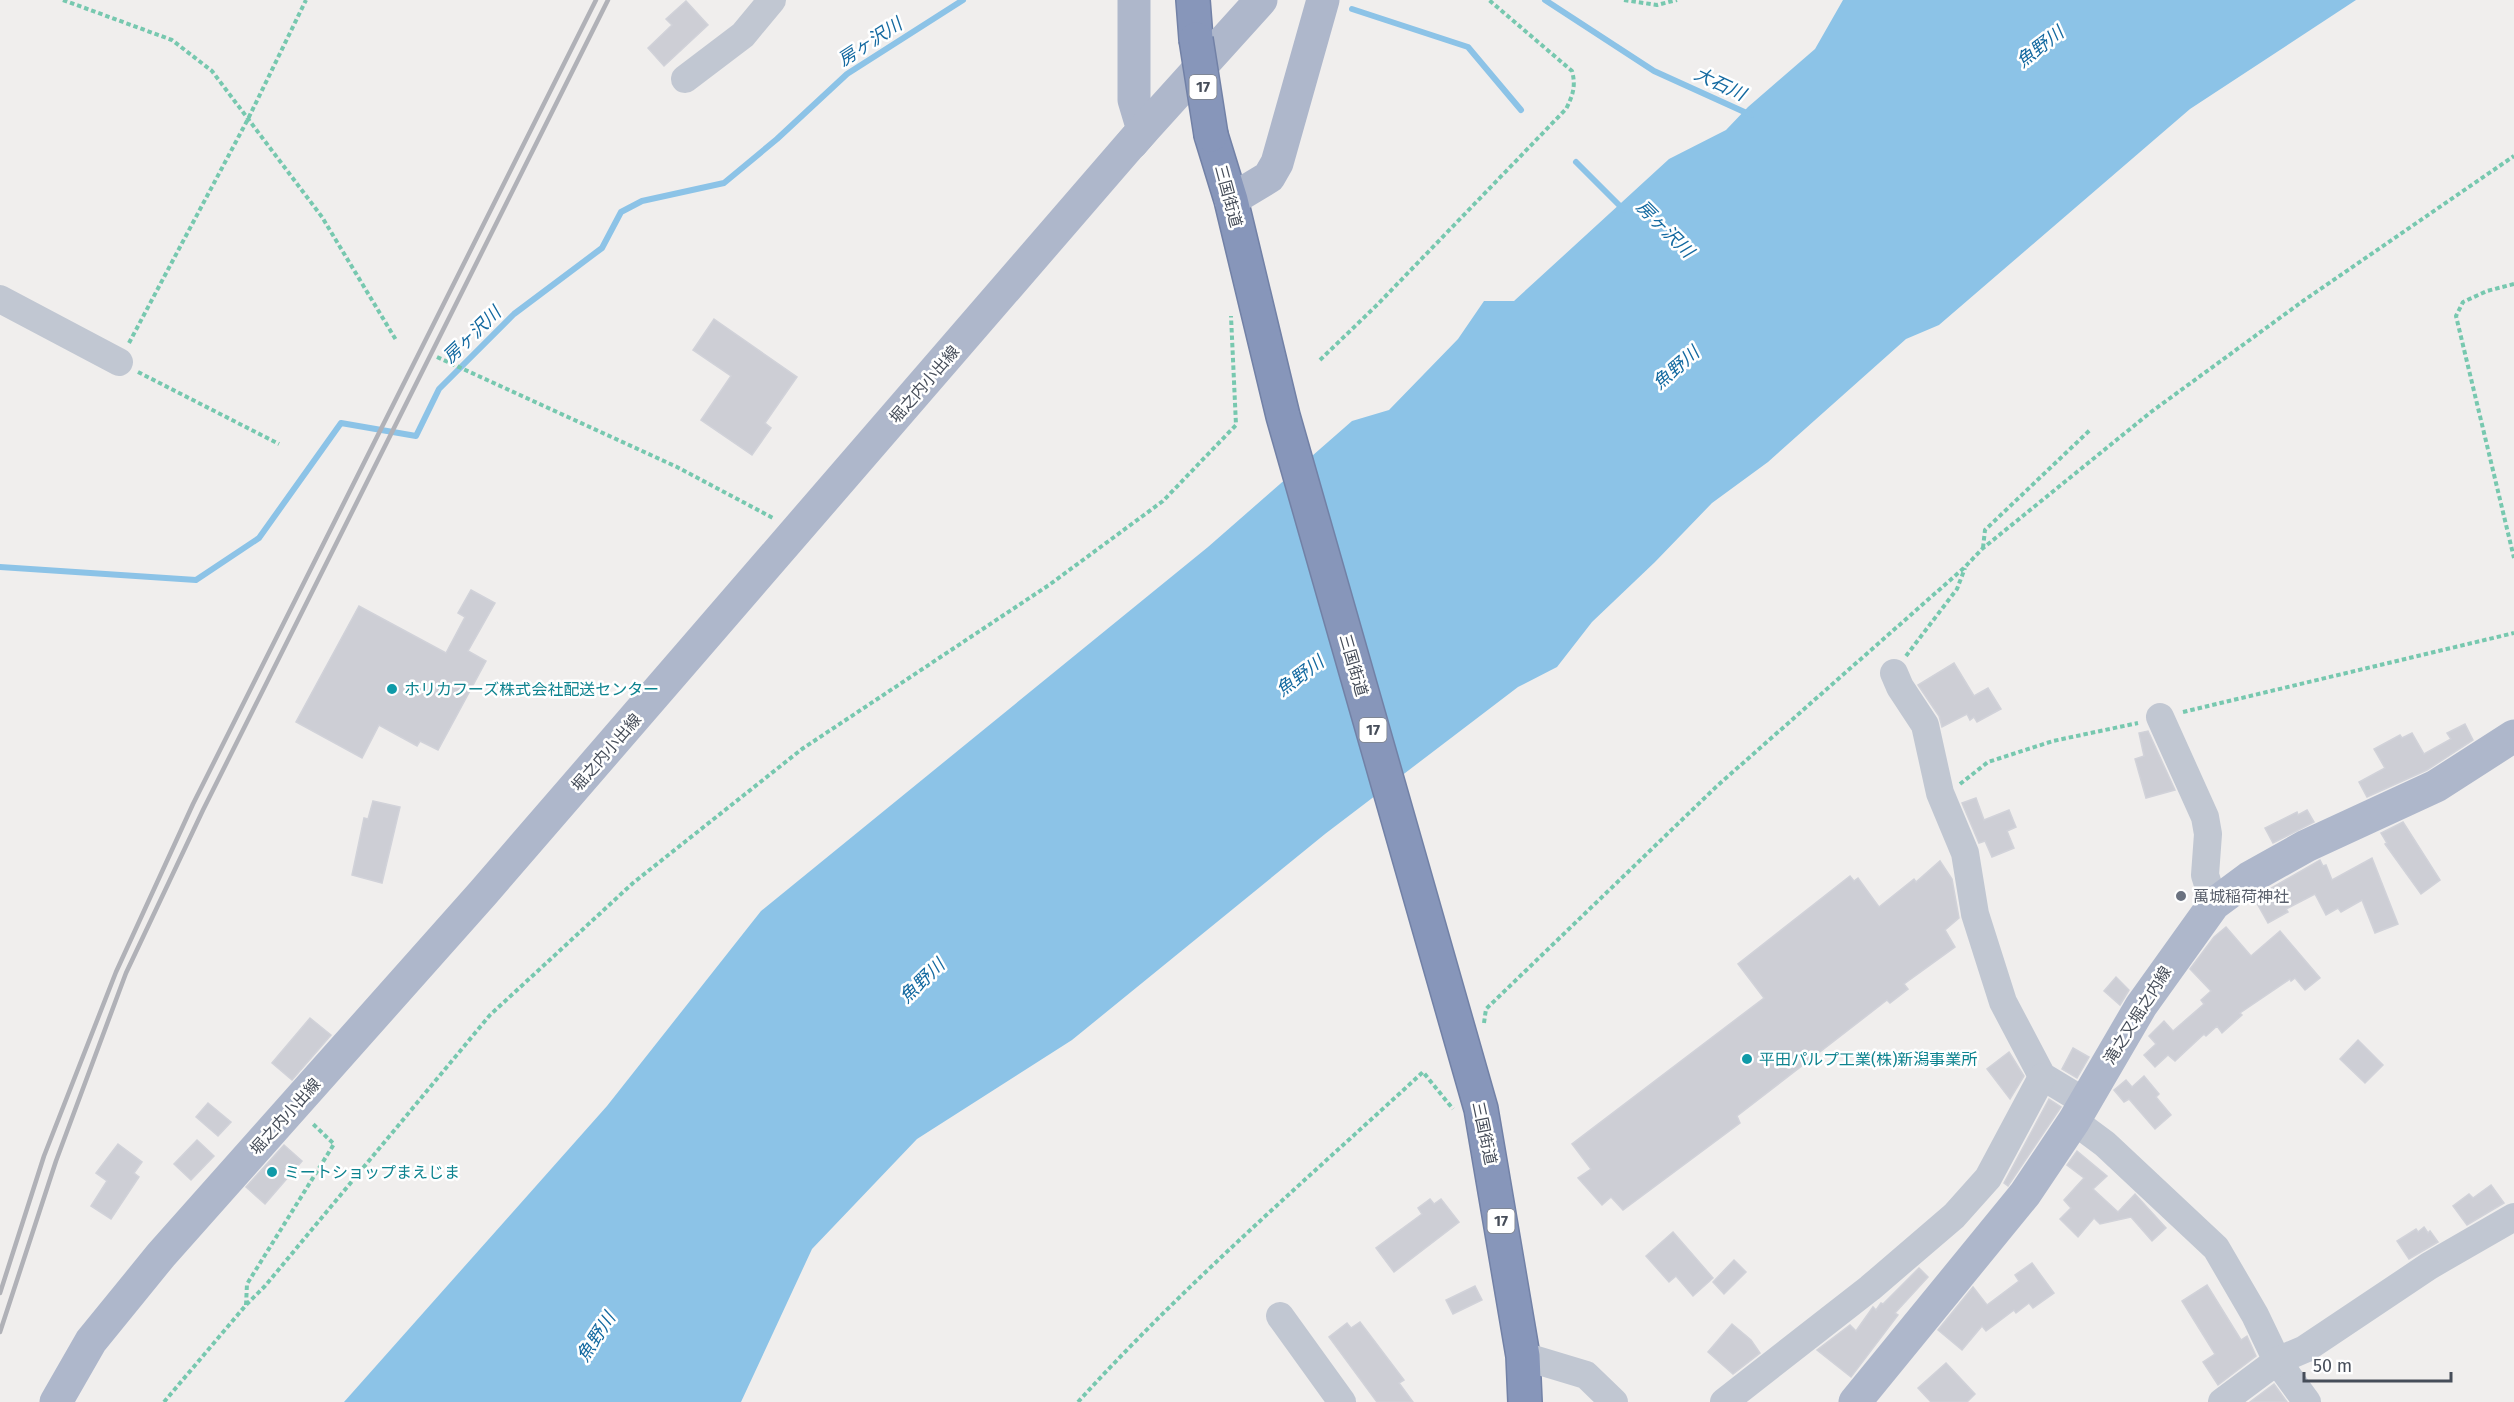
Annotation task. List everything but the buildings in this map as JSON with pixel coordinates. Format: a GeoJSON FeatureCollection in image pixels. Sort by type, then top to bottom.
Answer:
{"type":"FeatureCollection","features":[{"type":"Feature","properties":{"kind":"highway","name":"三国街道"},"geometry":{"type":"LineString","coordinates":[[1193,0],[1196,39],[1211,135],[1231,200],[1283,416],[1472,1036],[1481,1109],[1523,1356],[1525,1402]]}},
{"type":"Feature","properties":{"kind":"main road"},"geometry":{"type":"LineString","coordinates":[[1134,0],[1134,100],[1143,130]]}},
{"type":"Feature","properties":{"kind":"main road","name":"堀之内小出線"},"geometry":{"type":"LineString","coordinates":[[56,1402],[90,1341],[169,1246],[798,531],[1143,130],[1261,0]]}},
{"type":"Feature","properties":{"kind":"main road"},"geometry":{"type":"LineString","coordinates":[[1231,200],[1269,177],[1277,163],[1323,0]]}},
{"type":"Feature","properties":{"kind":"main road","name":"滝之又堀之内線"},"geometry":{"type":"LineString","coordinates":[[1855,1402],[2025,1194],[2079,1111],[2141,1006],[2214,904],[2249,878],[2296,851],[2436,786],[2514,736]]}},
{"type":"Feature","properties":{"kind":"street"},"geometry":{"type":"LineString","coordinates":[[685,79],[743,35],[772,0]]}},
{"type":"Feature","properties":{"kind":"street"},"geometry":{"type":"LineString","coordinates":[[0,299],[118,362]]}},
{"type":"Feature","properties":{"kind":"street"},"geometry":{"type":"LineString","coordinates":[[1894,673],[1900,687],[1925,725],[1940,793],[1965,853],[1975,914],[2003,1002],[2042,1077],[2079,1111],[2105,1144],[2216,1248],[2255,1315],[2277,1361],[2307,1402]]}},
{"type":"Feature","properties":{"kind":"street"},"geometry":{"type":"LineString","coordinates":[[2160,717],[2205,817],[2208,834],[2205,875],[2214,904]]}},
{"type":"Feature","properties":{"kind":"street"},"geometry":{"type":"LineString","coordinates":[[1724,1402],[1870,1287],[1954,1216],[1988,1178],[2042,1077]]}},
{"type":"Feature","properties":{"kind":"street"},"geometry":{"type":"LineString","coordinates":[[2222,1402],[2277,1361],[2305,1349],[2429,1266],[2514,1217]]}},
{"type":"Feature","properties":{"kind":"street"},"geometry":{"type":"LineString","coordinates":[[1280,1316],[1342,1402]]}},
{"type":"Feature","properties":{"kind":"street"},"geometry":{"type":"LineString","coordinates":[[1523,1356],[1586,1375],[1614,1402]]}},
{"type":"Feature","properties":{"kind":"path"},"geometry":{"type":"LineString","coordinates":[[63,0],[172,40],[212,71],[322,218],[396,340]]}},
{"type":"Feature","properties":{"kind":"path"},"geometry":{"type":"LineString","coordinates":[[279,444],[118,362],[248,119],[306,0]]}},
{"type":"Feature","properties":{"kind":"path"},"geometry":{"type":"LineString","coordinates":[[1320,360],[1378,304],[1566,109],[1573,96],[1575,83],[1572,71],[1489,0]]}},
{"type":"Feature","properties":{"kind":"path"},"geometry":{"type":"LineString","coordinates":[[1624,0],[1657,5],[1677,0]]}},
{"type":"Feature","properties":{"kind":"path"},"geometry":{"type":"LineString","coordinates":[[1472,1036],[1486,1009],[1708,794],[1965,567],[1982,549],[2151,412],[2303,301],[2514,156]]}},
{"type":"Feature","properties":{"kind":"path"},"geometry":{"type":"LineString","coordinates":[[2514,284],[2487,291],[2463,302],[2456,316],[2514,558]]}},
{"type":"Feature","properties":{"kind":"path"},"geometry":{"type":"LineString","coordinates":[[164,1402],[246,1305],[265,1286],[490,1015],[633,883],[802,749],[1049,585],[1163,501],[1236,425],[1230,307]]}},
{"type":"Feature","properties":{"kind":"path"},"geometry":{"type":"LineString","coordinates":[[437,357],[677,467],[798,531]]}},
{"type":"Feature","properties":{"kind":"path"},"geometry":{"type":"LineString","coordinates":[[1982,549],[1985,530],[2091,429]]}},
{"type":"Feature","properties":{"kind":"path"},"geometry":{"type":"LineString","coordinates":[[1894,673],[1957,589],[1965,567]]}},
{"type":"Feature","properties":{"kind":"path"},"geometry":{"type":"LineString","coordinates":[[1940,793],[1958,786],[1988,762],[2053,741],[2514,633]]}},
{"type":"Feature","properties":{"kind":"path"},"geometry":{"type":"LineString","coordinates":[[1078,1402],[1116,1360],[1243,1238],[1424,1072],[1464,1122],[1481,1109]]}},
{"type":"Feature","properties":{"kind":"path"},"geometry":{"type":"LineString","coordinates":[[246,1305],[247,1284],[334,1144],[293,1106]]}},
{"type":"Feature","properties":{"kind":"water","name":"魚野川"},"geometry":{"type":"Polygon","coordinates":[[[1843,0],[2356,0],[2190,109],[1939,325],[1906,339],[1768,462],[1712,503],[1592,622],[1557,667],[1518,687],[1325,834],[1072,1040],[917,1139],[812,1249],[741,1402],[344,1402],[607,1106],[761,911],[1208,547],[1352,421],[1389,410],[1458,339],[1484,301],[1514,301],[1669,159],[1726,130],[1748,107],[1815,49],[1843,0]]]}},
{"type":"Feature","properties":{"kind":"waterway","name":"房ヶ沢川"},"geometry":{"type":"LineString","coordinates":[[0,567],[196,580],[259,538],[341,423],[416,436],[439,389],[514,314],[602,248],[621,212],[642,201],[724,183],[777,139],[847,74],[963,0]]}},
{"type":"Feature","properties":{"kind":"waterway","name":"大石川"},"geometry":{"type":"LineString","coordinates":[[1545,0],[1654,71],[1751,115]]}},
{"type":"Feature","properties":{"kind":"waterway","name":"房ヶ沢川"},"geometry":{"type":"LineString","coordinates":[[1352,9],[1468,47],[1521,110]]}},
{"type":"Feature","properties":{"kind":"waterway","name":"房ヶ沢川"},"geometry":{"type":"LineString","coordinates":[[1576,162],[1624,210]]}},
{"type":"Feature","properties":{"kind":"railway"},"geometry":{"type":"LineString","coordinates":[[0,1293],[44,1156],[116,972],[193,804],[596,0]]}},
{"type":"Feature","properties":{"kind":"railway"},"geometry":{"type":"LineString","coordinates":[[0,1332],[56,1161],[126,973],[203,810],[608,0]]}},
{"type":"Feature","properties":{"kind":"place","name":"ホリカフーズ株式会社配送センター"},"geometry":{"type":"Point","coordinates":[392,689]}},
{"type":"Feature","properties":{"kind":"place","name":"萬城稲荷神社"},"geometry":{"type":"Point","coordinates":[2181,896]}},
{"type":"Feature","properties":{"kind":"place","name":"平田パルプ工業(株)新潟事業所"},"geometry":{"type":"Point","coordinates":[1747,1059]}},
{"type":"Feature","properties":{"kind":"place","name":"ミートショップまえじま"},"geometry":{"type":"Point","coordinates":[272,1172]}}]}
